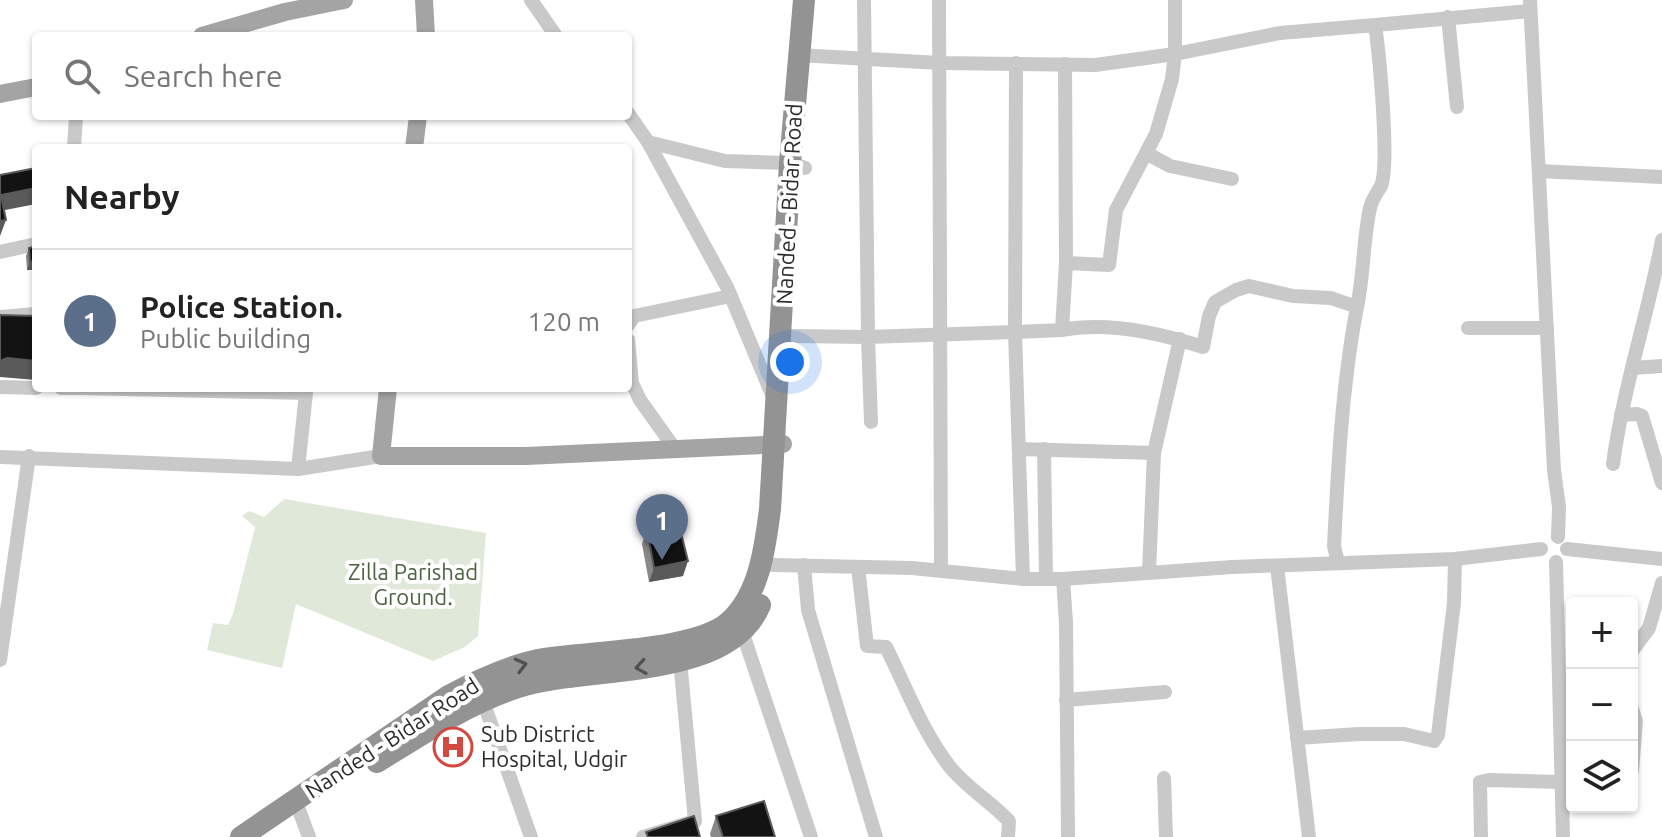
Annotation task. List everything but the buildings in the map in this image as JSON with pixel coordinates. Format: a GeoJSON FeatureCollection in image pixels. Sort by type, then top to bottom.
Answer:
{"type":"FeatureCollection","features":[{"type":"Feature","properties":{"kind":"highway","name":"Nanded - Bidar Road"},"geometry":{"type":"LineString","coordinates":[[259,837],[463,710],[520,686],[696,656],[726,643],[742,631],[758,610],[773,565],[780,510],[775,402],[798,166],[806,55],[804,0]]}},
{"type":"Feature","properties":{"kind":"highway","name":"Nanded - Bidar Road"},"geometry":{"type":"LineString","coordinates":[[806,55],[818,0]]}},
{"type":"Feature","properties":{"kind":"highway","name":"Nanded - Bidar Road"},"geometry":{"type":"LineString","coordinates":[[241,837],[470,684],[508,668],[539,660],[670,643],[707,634],[728,623],[748,596],[764,553],[792,336],[798,166]]}},
{"type":"Feature","properties":{"kind":"main road"},"geometry":{"type":"LineString","coordinates":[[424,0],[426,32]]}},
{"type":"Feature","properties":{"kind":"main road"},"geometry":{"type":"LineString","coordinates":[[213,32],[284,6],[337,1]]}},
{"type":"Feature","properties":{"kind":"main road"},"geometry":{"type":"LineString","coordinates":[[0,94],[32,88]]}},
{"type":"Feature","properties":{"kind":"main road"},"geometry":{"type":"LineString","coordinates":[[414,144],[418,120]]}},
{"type":"Feature","properties":{"kind":"main road"},"geometry":{"type":"LineString","coordinates":[[388,392],[381,456],[526,456],[778,444]]}},
{"type":"Feature","properties":{"kind":"street"},"geometry":{"type":"LineString","coordinates":[[531,0],[553,32]]}},
{"type":"Feature","properties":{"kind":"street"},"geometry":{"type":"LineString","coordinates":[[864,0],[871,422]]}},
{"type":"Feature","properties":{"kind":"street"},"geometry":{"type":"LineString","coordinates":[[939,0],[941,570]]}},
{"type":"Feature","properties":{"kind":"street"},"geometry":{"type":"LineString","coordinates":[[1066,263],[1109,265],[1116,210],[1156,134],[1172,79],[1175,0]]}},
{"type":"Feature","properties":{"kind":"street"},"geometry":{"type":"LineString","coordinates":[[806,55],[940,63],[1095,65],[1175,54],[1280,33],[1530,6],[1563,559],[1556,562],[1546,559],[1541,549]]}},
{"type":"Feature","properties":{"kind":"street"},"geometry":{"type":"LineString","coordinates":[[1448,17],[1457,107]]}},
{"type":"Feature","properties":{"kind":"street"},"geometry":{"type":"LineString","coordinates":[[1338,563],[1334,546],[1340,429],[1348,355],[1364,274],[1370,208],[1381,186],[1381,75],[1375,25]]}},
{"type":"Feature","properties":{"kind":"street"},"geometry":{"type":"LineString","coordinates":[[1016,63],[1015,332],[1023,579]]}},
{"type":"Feature","properties":{"kind":"street"},"geometry":{"type":"LineString","coordinates":[[1062,330],[1066,263],[1065,64]]}},
{"type":"Feature","properties":{"kind":"street"},"geometry":{"type":"LineString","coordinates":[[632,119],[648,142],[731,296],[775,402]]}},
{"type":"Feature","properties":{"kind":"street"},"geometry":{"type":"LineString","coordinates":[[74,144],[76,120]]}},
{"type":"Feature","properties":{"kind":"street"},"geometry":{"type":"LineString","coordinates":[[648,142],[725,161],[798,166]]}},
{"type":"Feature","properties":{"kind":"street"},"geometry":{"type":"LineString","coordinates":[[1146,153],[1170,166],[1232,179]]}},
{"type":"Feature","properties":{"kind":"street"},"geometry":{"type":"LineString","coordinates":[[1539,171],[1662,177]]}},
{"type":"Feature","properties":{"kind":"street"},"geometry":{"type":"LineString","coordinates":[[1613,464],[1621,415],[1662,240]]}},
{"type":"Feature","properties":{"kind":"street"},"geometry":{"type":"LineString","coordinates":[[0,252],[32,245]]}},
{"type":"Feature","properties":{"kind":"street"},"geometry":{"type":"LineString","coordinates":[[792,336],[942,335],[1062,330],[1083,326],[1180,339],[1203,347],[1215,302],[1249,286],[1293,296],[1331,298],[1357,307]]}},
{"type":"Feature","properties":{"kind":"street"},"geometry":{"type":"LineString","coordinates":[[632,319],[644,313],[731,296]]}},
{"type":"Feature","properties":{"kind":"street"},"geometry":{"type":"LineString","coordinates":[[0,317],[32,314]]}},
{"type":"Feature","properties":{"kind":"street"},"geometry":{"type":"LineString","coordinates":[[1468,328],[1547,328]]}},
{"type":"Feature","properties":{"kind":"street"},"geometry":{"type":"LineString","coordinates":[[1149,572],[1154,453],[1180,339]]}},
{"type":"Feature","properties":{"kind":"street"},"geometry":{"type":"LineString","coordinates":[[1632,368],[1662,366]]}},
{"type":"Feature","properties":{"kind":"street"},"geometry":{"type":"LineString","coordinates":[[632,383],[640,400],[675,449]]}},
{"type":"Feature","properties":{"kind":"street"},"geometry":{"type":"LineString","coordinates":[[0,387],[32,388]]}},
{"type":"Feature","properties":{"kind":"street"},"geometry":{"type":"LineString","coordinates":[[261,392],[306,393],[298,469]]}},
{"type":"Feature","properties":{"kind":"street"},"geometry":{"type":"LineString","coordinates":[[1621,415],[1642,416],[1662,483]]}},
{"type":"Feature","properties":{"kind":"street"},"geometry":{"type":"LineString","coordinates":[[1019,449],[1154,453]]}},
{"type":"Feature","properties":{"kind":"street"},"geometry":{"type":"LineString","coordinates":[[1044,449],[1046,579]]}},
{"type":"Feature","properties":{"kind":"street"},"geometry":{"type":"LineString","coordinates":[[0,660],[29,456]]}},
{"type":"Feature","properties":{"kind":"street"},"geometry":{"type":"LineString","coordinates":[[0,457],[298,469],[381,456]]}},
{"type":"Feature","properties":{"kind":"street"},"geometry":{"type":"LineString","coordinates":[[1541,549],[1545,540],[1662,559]]}},
{"type":"Feature","properties":{"kind":"street"},"geometry":{"type":"LineString","coordinates":[[773,565],[941,570],[1023,579],[1063,579],[1149,572],[1455,559],[1541,549]]}},
{"type":"Feature","properties":{"kind":"street"},"geometry":{"type":"LineString","coordinates":[[1297,738],[1404,734],[1434,741],[1438,735],[1454,603],[1455,559]]}},
{"type":"Feature","properties":{"kind":"street"},"geometry":{"type":"LineString","coordinates":[[1556,562],[1566,704],[1563,837]]}},
{"type":"Feature","properties":{"kind":"street"},"geometry":{"type":"LineString","coordinates":[[804,565],[808,610],[876,837]]}},
{"type":"Feature","properties":{"kind":"street"},"geometry":{"type":"LineString","coordinates":[[1277,566],[1309,837]]}},
{"type":"Feature","properties":{"kind":"street"},"geometry":{"type":"LineString","coordinates":[[858,567],[867,646],[886,647],[928,736],[970,789],[996,807],[1009,821],[1008,837]]}},
{"type":"Feature","properties":{"kind":"street"},"geometry":{"type":"LineString","coordinates":[[1063,579],[1068,837]]}},
{"type":"Feature","properties":{"kind":"street"},"geometry":{"type":"LineString","coordinates":[[1638,643],[1649,628],[1662,583]]}},
{"type":"Feature","properties":{"kind":"street"},"geometry":{"type":"LineString","coordinates":[[742,631],[811,837]]}},
{"type":"Feature","properties":{"kind":"street"},"geometry":{"type":"LineString","coordinates":[[643,837],[695,821],[680,660]]}},
{"type":"Feature","properties":{"kind":"street"},"geometry":{"type":"LineString","coordinates":[[1066,700],[1165,692]]}},
{"type":"Feature","properties":{"kind":"street"},"geometry":{"type":"LineString","coordinates":[[483,701],[531,837]]}},
{"type":"Feature","properties":{"kind":"street"},"geometry":{"type":"LineString","coordinates":[[1164,778],[1166,837]]}},
{"type":"Feature","properties":{"kind":"street"},"geometry":{"type":"LineString","coordinates":[[1481,837],[1480,782],[1562,782]]}},
{"type":"Feature","properties":{"kind":"street"},"geometry":{"type":"LineString","coordinates":[[299,810],[309,837]]}},
{"type":"Feature","properties":{"kind":"green space","name":"Zilla Parishad Ground."},"geometry":{"type":"Polygon","coordinates":[[[284,499],[486,533],[478,636],[465,647],[433,661],[296,604],[282,668],[207,650],[213,623],[228,625],[233,614],[255,527],[242,516],[249,511],[264,517],[284,499]]]}},
{"type":"Feature","properties":{"kind":"place","name":"Police Station."},"geometry":{"type":"Point","coordinates":[662,560]}},
{"type":"Feature","properties":{"kind":"place","name":"Sub District Hospital, Udgir"},"geometry":{"type":"Point","coordinates":[453,747]}}]}
